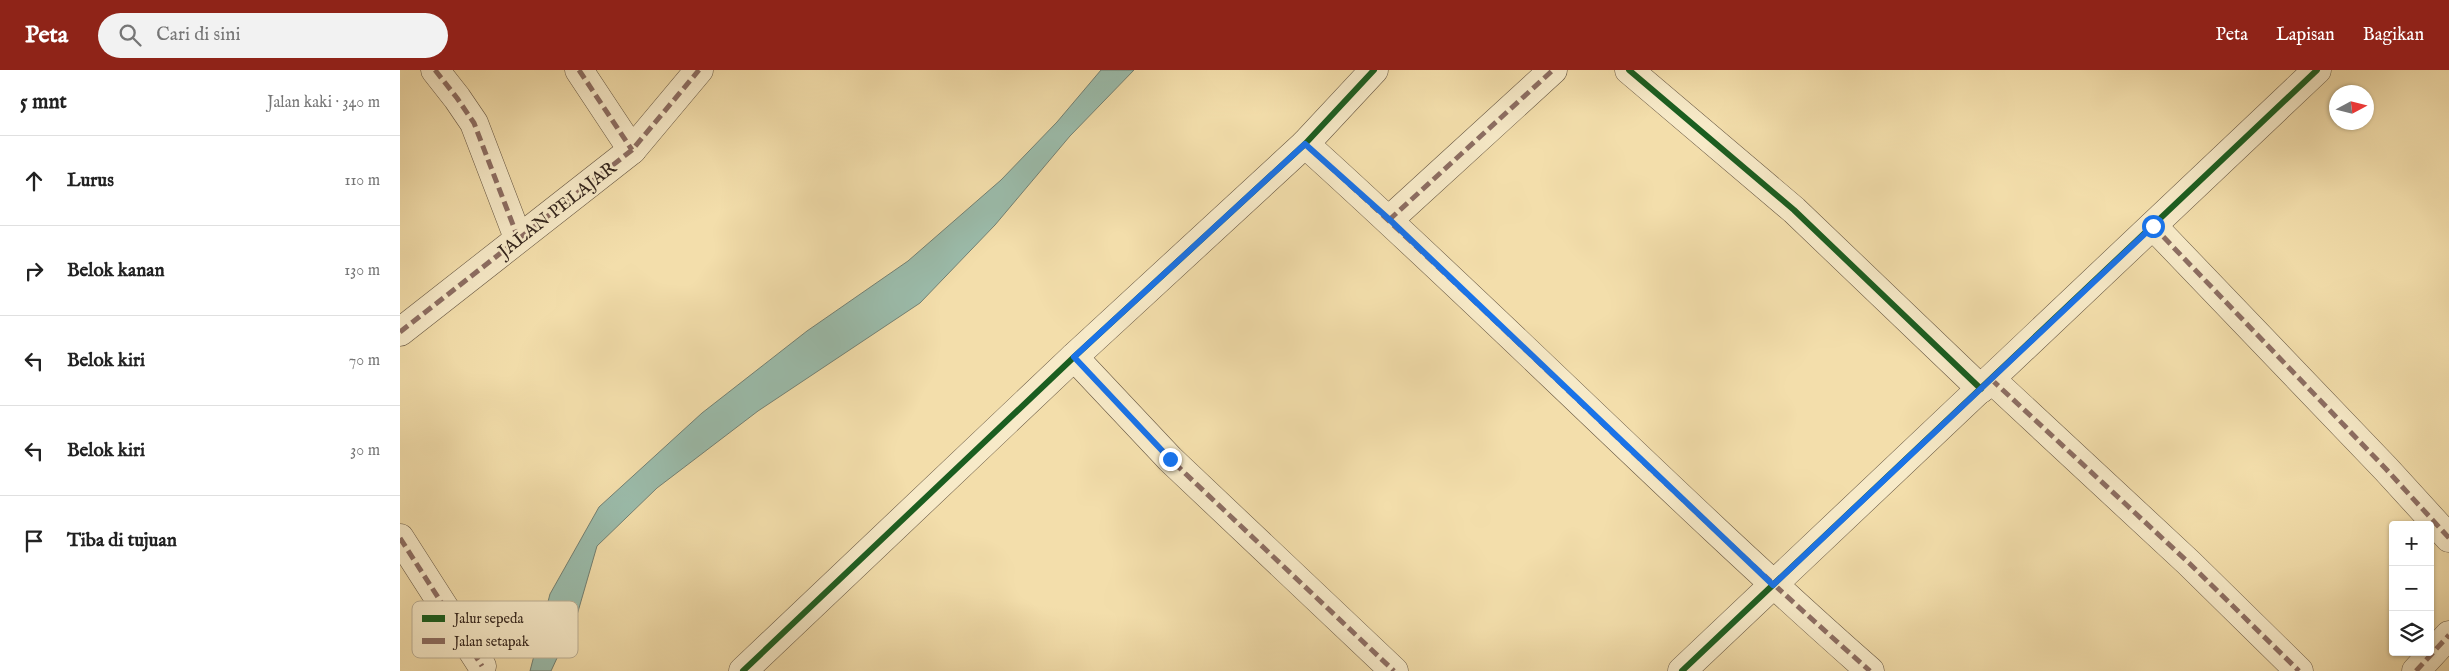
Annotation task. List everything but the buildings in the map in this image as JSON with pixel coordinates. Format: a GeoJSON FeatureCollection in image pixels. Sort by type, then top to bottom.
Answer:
{"type":"FeatureCollection","features":[{"type":"Feature","properties":{"kind":"street"},"geometry":{"type":"LineString","coordinates":[[434,70],[474,123],[518,238]]}},
{"type":"Feature","properties":{"kind":"street"},"geometry":{"type":"LineString","coordinates":[[579,70],[632,150]]}},
{"type":"Feature","properties":{"kind":"street","name":"JALAN PELAJAR"},"geometry":{"type":"LineString","coordinates":[[400,332],[632,150],[698,70]]}},
{"type":"Feature","properties":{"kind":"street"},"geometry":{"type":"LineString","coordinates":[[743,671],[1074,357],[1305,144],[1374,70]]}},
{"type":"Feature","properties":{"kind":"street"},"geometry":{"type":"LineString","coordinates":[[1390,220],[1553,70]]}},
{"type":"Feature","properties":{"kind":"street"},"geometry":{"type":"LineString","coordinates":[[1629,70],[1794,210],[1986,384],[2189,563],[2299,671]]}},
{"type":"Feature","properties":{"kind":"street"},"geometry":{"type":"LineString","coordinates":[[1682,671],[2317,70]]}},
{"type":"Feature","properties":{"kind":"street"},"geometry":{"type":"LineString","coordinates":[[1305,144],[1390,220],[1773,585],[1870,671]]}},
{"type":"Feature","properties":{"kind":"street"},"geometry":{"type":"LineString","coordinates":[[2153,226],[2372,454],[2449,538]]}},
{"type":"Feature","properties":{"kind":"street"},"geometry":{"type":"LineString","coordinates":[[1074,357],[1170,459],[1394,671]]}},
{"type":"Feature","properties":{"kind":"street"},"geometry":{"type":"LineString","coordinates":[[400,538],[440,601]]}},
{"type":"Feature","properties":{"kind":"street"},"geometry":{"type":"LineString","coordinates":[[2416,671],[2449,635]]}},
{"type":"Feature","properties":{"kind":"street"},"geometry":{"type":"LineString","coordinates":[[477,658],[482,666]]}},
{"type":"Feature","properties":{"kind":"shaded area"},"geometry":{"type":"Polygon","coordinates":[[[1101,70],[1134,70],[1070,136],[995,225],[920,303],[758,411],[657,488],[597,546],[578,612],[578,601],[548,601],[550,594],[599,507],[702,413],[807,331],[908,261],[1001,180],[1057,122],[1101,70]]]}},
{"type":"Feature","properties":{"kind":"shaded area"},"geometry":{"type":"Polygon","coordinates":[[[533,658],[557,658],[551,671],[530,671],[533,658]]]}},
{"type":"Feature","properties":{"kind":"marked path"},"geometry":{"type":"LineString","coordinates":[[435,70],[474,123],[518,238]]}},
{"type":"Feature","properties":{"kind":"marked path"},"geometry":{"type":"LineString","coordinates":[[579,70],[632,150]]}},
{"type":"Feature","properties":{"kind":"marked path"},"geometry":{"type":"LineString","coordinates":[[400,332],[632,150],[699,70]]}},
{"type":"Feature","properties":{"kind":"marked path"},"geometry":{"type":"LineString","coordinates":[[1389,220],[1553,70]]}},
{"type":"Feature","properties":{"kind":"marked path"},"geometry":{"type":"LineString","coordinates":[[1305,144],[1447,275],[1727,541],[1870,671]]}},
{"type":"Feature","properties":{"kind":"marked path"},"geometry":{"type":"LineString","coordinates":[[2153,226],[2386,469],[2449,538]]}},
{"type":"Feature","properties":{"kind":"marked path"},"geometry":{"type":"LineString","coordinates":[[1077,354],[1074,357],[1170,459],[1394,671]]}},
{"type":"Feature","properties":{"kind":"marked path"},"geometry":{"type":"LineString","coordinates":[[1991,379],[2189,563],[2299,671]]}},
{"type":"Feature","properties":{"kind":"marked path"},"geometry":{"type":"LineString","coordinates":[[400,538],[440,601]]}},
{"type":"Feature","properties":{"kind":"marked path"},"geometry":{"type":"LineString","coordinates":[[2416,671],[2449,635]]}},
{"type":"Feature","properties":{"kind":"marked path"},"geometry":{"type":"LineString","coordinates":[[477,658],[482,666]]}},
{"type":"Feature","properties":{"kind":"cycle path"},"geometry":{"type":"LineString","coordinates":[[743,671],[1074,357],[1305,144],[1374,70]]}},
{"type":"Feature","properties":{"kind":"cycle path"},"geometry":{"type":"LineString","coordinates":[[1629,70],[1794,210],[1981,389]]}},
{"type":"Feature","properties":{"kind":"cycle path"},"geometry":{"type":"LineString","coordinates":[[1682,671],[2317,70]]}},
{"type":"Feature","properties":{"kind":"route"},"geometry":{"type":"LineString","coordinates":[[1170,459],[1074,357],[1305,144],[1390,220],[1773,585],[2153,226]]}}]}
